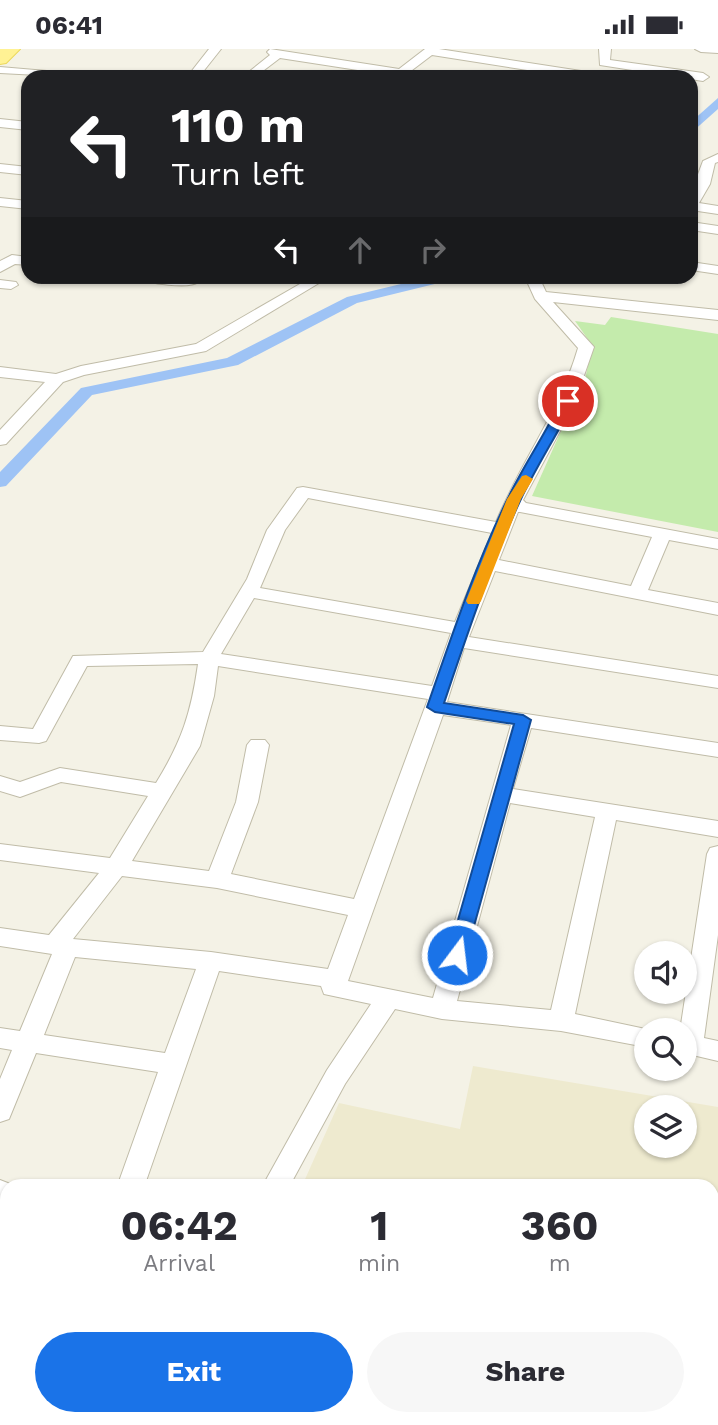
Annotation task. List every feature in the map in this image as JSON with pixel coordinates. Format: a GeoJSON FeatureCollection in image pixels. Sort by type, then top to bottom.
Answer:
{"type":"FeatureCollection","features":[{"type":"Feature","properties":{"kind":"main road"},"geometry":{"type":"LineString","coordinates":[[0,59],[11,49]]}},
{"type":"Feature","properties":{"kind":"street"},"geometry":{"type":"LineString","coordinates":[[198,70],[215,49]]}},
{"type":"Feature","properties":{"kind":"street"},"geometry":{"type":"LineString","coordinates":[[605,49],[604,63],[654,70]]}},
{"type":"Feature","properties":{"kind":"street"},"geometry":{"type":"LineString","coordinates":[[701,49],[718,50]]}},
{"type":"Feature","properties":{"kind":"street"},"geometry":{"type":"LineString","coordinates":[[404,70],[427,50],[550,70]]}},
{"type":"Feature","properties":{"kind":"street"},"geometry":{"type":"LineString","coordinates":[[257,70],[277,51],[373,70]]}},
{"type":"Feature","properties":{"kind":"street"},"geometry":{"type":"LineString","coordinates":[[0,70],[21,72]]}},
{"type":"Feature","properties":{"kind":"street"},"geometry":{"type":"LineString","coordinates":[[698,76],[703,77]]}},
{"type":"Feature","properties":{"kind":"street"},"geometry":{"type":"LineString","coordinates":[[0,123],[21,125]]}},
{"type":"Feature","properties":{"kind":"street"},"geometry":{"type":"LineString","coordinates":[[698,196],[712,176],[709,161],[718,157]]}},
{"type":"Feature","properties":{"kind":"street"},"geometry":{"type":"LineString","coordinates":[[0,168],[21,170]]}},
{"type":"Feature","properties":{"kind":"street"},"geometry":{"type":"LineString","coordinates":[[0,220],[14,204]]}},
{"type":"Feature","properties":{"kind":"street"},"geometry":{"type":"LineString","coordinates":[[698,207],[718,210]]}},
{"type":"Feature","properties":{"kind":"street"},"geometry":{"type":"LineString","coordinates":[[698,227],[718,230]]}},
{"type":"Feature","properties":{"kind":"street"},"geometry":{"type":"LineString","coordinates":[[6,264],[21,249]]}},
{"type":"Feature","properties":{"kind":"street"},"geometry":{"type":"LineString","coordinates":[[698,267],[718,271]]}},
{"type":"Feature","properties":{"kind":"street"},"geometry":{"type":"LineString","coordinates":[[0,372],[57,379],[81,371],[201,348],[310,284]]}},
{"type":"Feature","properties":{"kind":"street"},"geometry":{"type":"LineString","coordinates":[[535,284],[540,296],[586,347],[577,381],[548,441],[514,499],[460,635],[334,987],[442,1009],[561,1021],[634,1035]]}},
{"type":"Feature","properties":{"kind":"street"},"geometry":{"type":"LineString","coordinates":[[540,296],[718,315]]}},
{"type":"Feature","properties":{"kind":"street"},"geometry":{"type":"LineString","coordinates":[[3,433],[57,379]]}},
{"type":"Feature","properties":{"kind":"street"},"geometry":{"type":"LineString","coordinates":[[0,1111],[28,1042],[61,946],[116,868],[189,746],[204,696],[209,658],[248,591],[276,530],[303,492],[502,529]]}},
{"type":"Feature","properties":{"kind":"street"},"geometry":{"type":"LineString","coordinates":[[514,499],[520,507],[718,544]]}},
{"type":"Feature","properties":{"kind":"street"},"geometry":{"type":"LineString","coordinates":[[637,593],[663,533]]}},
{"type":"Feature","properties":{"kind":"street"},"geometry":{"type":"LineString","coordinates":[[489,563],[718,609]]}},
{"type":"Feature","properties":{"kind":"street"},"geometry":{"type":"LineString","coordinates":[[248,591],[460,635],[718,681]]}},
{"type":"Feature","properties":{"kind":"street"},"geometry":{"type":"LineString","coordinates":[[0,733],[39,736],[80,660],[209,658],[437,700],[523,720],[718,750]]}},
{"type":"Feature","properties":{"kind":"street"},"geometry":{"type":"LineString","coordinates":[[442,1009],[523,720]]}},
{"type":"Feature","properties":{"kind":"street"},"geometry":{"type":"LineString","coordinates":[[217,880],[247,802],[258,745]]}},
{"type":"Feature","properties":{"kind":"street"},"geometry":{"type":"LineString","coordinates":[[0,783],[20,790],[60,775],[162,791]]}},
{"type":"Feature","properties":{"kind":"street"},"geometry":{"type":"LineString","coordinates":[[501,794],[718,829]]}},
{"type":"Feature","properties":{"kind":"street"},"geometry":{"type":"LineString","coordinates":[[561,1021],[607,811]]}},
{"type":"Feature","properties":{"kind":"street"},"geometry":{"type":"LineString","coordinates":[[0,852],[217,880],[362,909]]}},
{"type":"Feature","properties":{"kind":"street"},"geometry":{"type":"LineString","coordinates":[[691,1018],[718,854]]}},
{"type":"Feature","properties":{"kind":"street"},"geometry":{"type":"LineString","coordinates":[[0,937],[211,961],[336,979]]}},
{"type":"Feature","properties":{"kind":"street"},"geometry":{"type":"LineString","coordinates":[[133,1179],[211,961]]}},
{"type":"Feature","properties":{"kind":"street"},"geometry":{"type":"LineString","coordinates":[[279,1179],[335,1077],[389,998]]}},
{"type":"Feature","properties":{"kind":"street"},"geometry":{"type":"LineString","coordinates":[[0,1038],[174,1064]]}},
{"type":"Feature","properties":{"kind":"street"},"geometry":{"type":"LineString","coordinates":[[697,1047],[718,1051]]}},
{"type":"Feature","properties":{"kind":"shaded area"},"geometry":{"type":"Polygon","coordinates":[[[473,1066],[646,1095],[634,1095],[634,1158],[697,1158],[697,1103],[718,1107],[718,1179],[305,1179],[339,1103],[460,1129],[473,1066]]]}},
{"type":"Feature","properties":{"kind":"green space"},"geometry":{"type":"Polygon","coordinates":[[[611,317],[718,334],[718,532],[532,496],[586,375],[592,345],[575,321],[605,325],[611,317]]]}},
{"type":"Feature","properties":{"kind":"waterway"},"geometry":{"type":"LineString","coordinates":[[698,122],[718,102]]}},
{"type":"Feature","properties":{"kind":"waterway"},"geometry":{"type":"LineString","coordinates":[[0,482],[87,391],[232,362],[352,300],[417,284]]}},
{"type":"Feature","properties":{"kind":"slow traffic"},"geometry":{"type":"LineString","coordinates":[[474,601],[514,499],[526,479]]}},
{"type":"Feature","properties":{"kind":"route"},"geometry":{"type":"LineString","coordinates":[[457,955],[523,720],[435,707],[457,641],[514,499],[568,401]]}}]}
